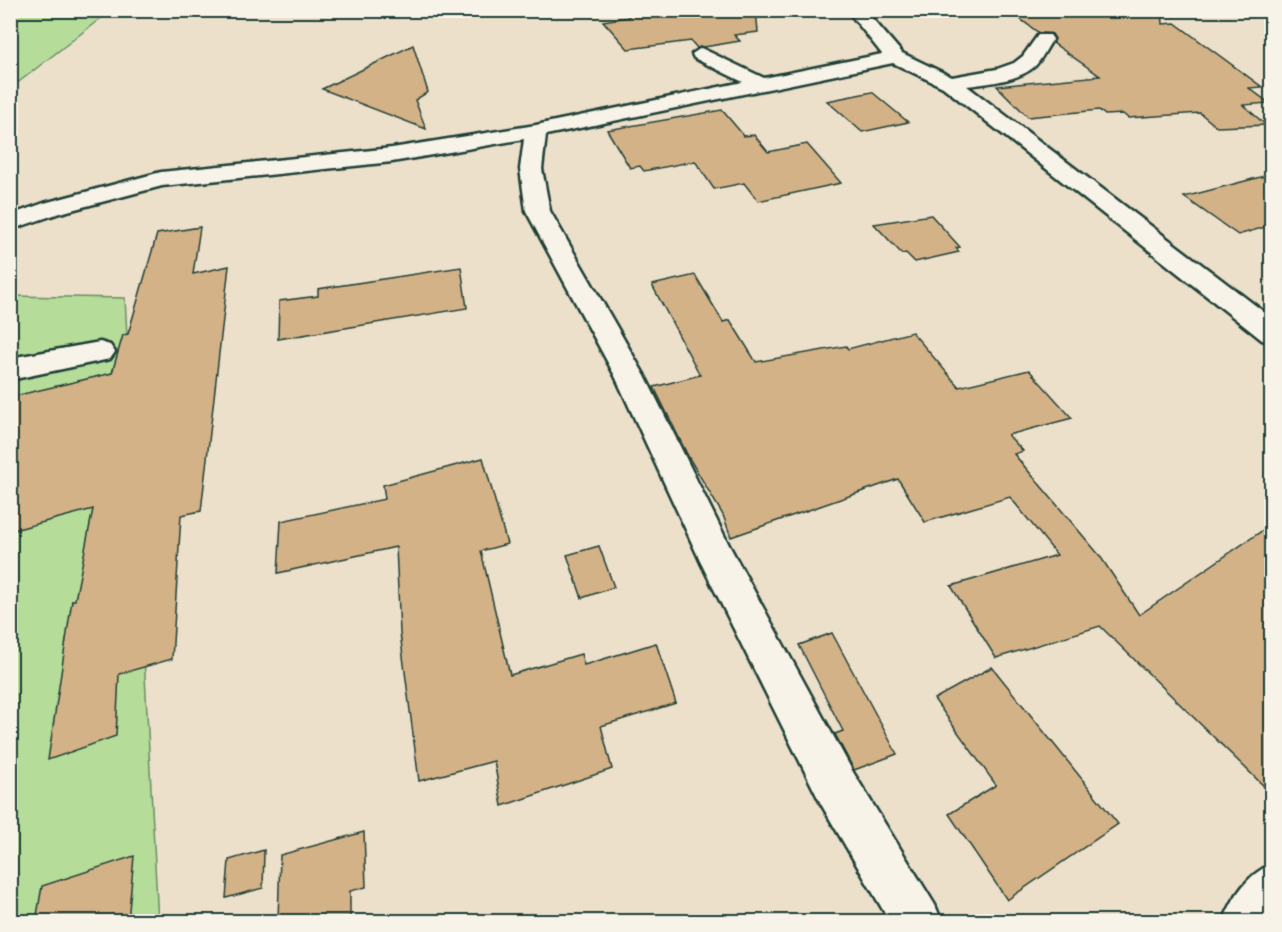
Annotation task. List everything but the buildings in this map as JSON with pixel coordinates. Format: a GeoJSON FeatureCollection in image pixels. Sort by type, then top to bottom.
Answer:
{"type":"FeatureCollection","features":[{"type":"Feature","properties":{"kind":"street"},"geometry":{"type":"LineString","coordinates":[[855,10],[895,57],[950,83],[1272,333]]}},
{"type":"Feature","properties":{"kind":"street"},"geometry":{"type":"LineString","coordinates":[[950,83],[1014,70],[1027,63],[1036,44],[1044,39]]}},
{"type":"Feature","properties":{"kind":"street"},"geometry":{"type":"LineString","coordinates":[[701,54],[763,85]]}},
{"type":"Feature","properties":{"kind":"street"},"geometry":{"type":"LineString","coordinates":[[10,223],[52,208],[161,179],[392,154],[536,131],[895,57]]}},
{"type":"Feature","properties":{"kind":"street"},"geometry":{"type":"LineString","coordinates":[[536,131],[531,169],[538,211],[630,375],[716,556],[837,788],[918,921]]}},
{"type":"Feature","properties":{"kind":"street"},"geometry":{"type":"LineString","coordinates":[[10,369],[99,352]]}},
{"type":"Feature","properties":{"kind":"street"},"geometry":{"type":"LineString","coordinates":[[1247,921],[1272,888]]}},
{"type":"Feature","properties":{"kind":"green space"},"geometry":{"type":"Polygon","coordinates":[[[11,10],[110,10],[110,11],[11,88],[11,10]]]}},
{"type":"Feature","properties":{"kind":"green space"},"geometry":{"type":"Polygon","coordinates":[[[10,296],[125,298],[158,921],[11,921],[10,296]]]}}]}
